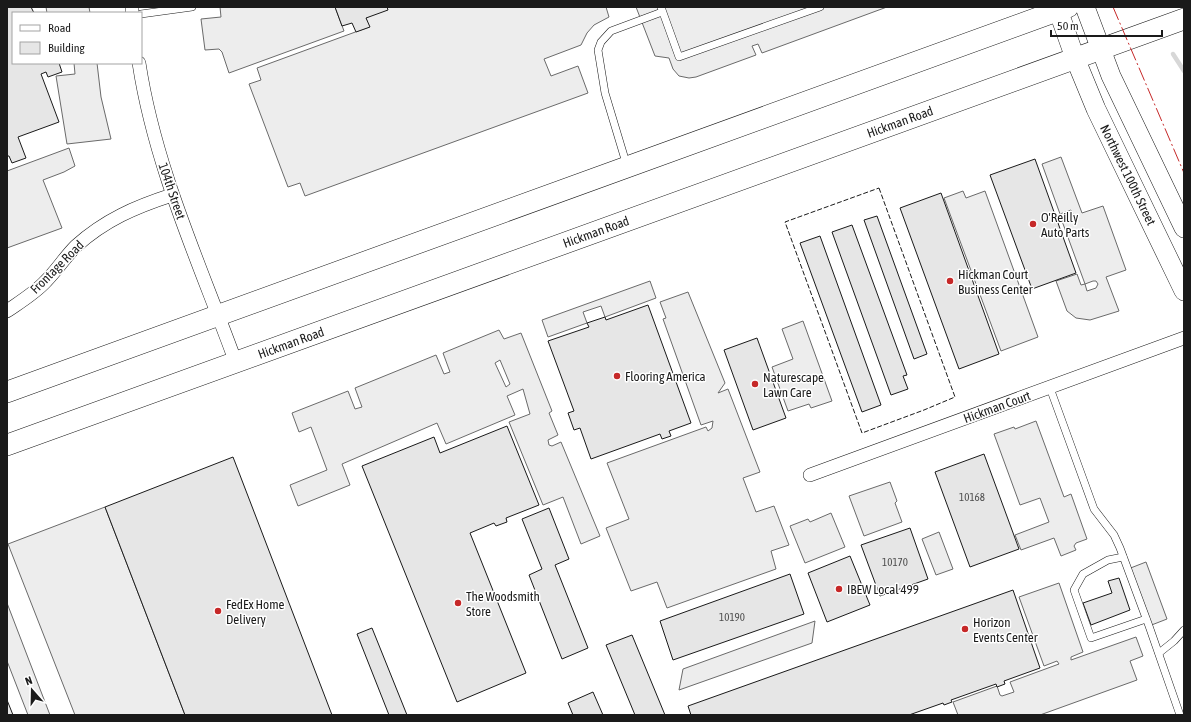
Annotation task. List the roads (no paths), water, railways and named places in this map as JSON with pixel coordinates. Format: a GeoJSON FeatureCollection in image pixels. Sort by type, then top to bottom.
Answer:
{"type":"FeatureCollection","features":[{"type":"Feature","properties":{"kind":"main road","name":"Northwest 100th Street"},"geometry":{"type":"LineString","coordinates":[[1085,7],[1111,76],[1184,228]]}},
{"type":"Feature","properties":{"kind":"main road","name":"Northwest 100th Street"},"geometry":{"type":"LineString","coordinates":[[1061,8],[1075,58],[1096,109],[1184,291]]}},
{"type":"Feature","properties":{"kind":"main road"},"geometry":{"type":"LineString","coordinates":[[7,392],[1061,8]]}},
{"type":"Feature","properties":{"kind":"main road","name":"Hickman Road"},"geometry":{"type":"LineString","coordinates":[[7,445],[1184,19]]}},
{"type":"Feature","properties":{"kind":"street","name":"104th Street"},"geometry":{"type":"LineString","coordinates":[[139,64],[150,121],[172,195],[219,315],[236,363]]}},
{"type":"Feature","properties":{"kind":"street","name":"Frontage Road"},"geometry":{"type":"LineString","coordinates":[[7,311],[29,296],[46,281],[75,247],[107,222],[140,206],[172,195]]}},
{"type":"Feature","properties":{"kind":"street","name":"Hickman Court"},"geometry":{"type":"LineString","coordinates":[[810,475],[1184,338]]}},
{"type":"Feature","properties":{"kind":"lane"},"geometry":{"type":"LineString","coordinates":[[142,14],[192,7]]}},
{"type":"Feature","properties":{"kind":"lane"},"geometry":{"type":"LineString","coordinates":[[628,166],[605,93],[598,50],[601,42],[610,31],[662,9],[679,56],[820,7]]}},
{"type":"Feature","properties":{"kind":"lane"},"geometry":{"type":"LineString","coordinates":[[1050,388],[1094,509],[1114,534],[1146,618],[1180,715]]}},
{"type":"Feature","properties":{"kind":"lane"},"geometry":{"type":"LineString","coordinates":[[1123,557],[1108,560],[1083,574],[1074,590],[1091,638],[1146,618]]}},
{"type":"Feature","properties":{"kind":"lane"},"geometry":{"type":"LineString","coordinates":[[1158,653],[1174,642],[1184,630]]}},
{"type":"Feature","properties":{"kind":"waterway"},"geometry":{"type":"LineString","coordinates":[[1173,54],[1184,71]]}},
{"type":"Feature","properties":{"kind":"place","name":"O'Reilly Auto Parts"},"geometry":{"type":"Point","coordinates":[1033,224]}},
{"type":"Feature","properties":{"kind":"place","name":"Hickman Court Business Center"},"geometry":{"type":"Point","coordinates":[950,281]}},
{"type":"Feature","properties":{"kind":"place","name":"Flooring America"},"geometry":{"type":"Point","coordinates":[617,376]}},
{"type":"Feature","properties":{"kind":"place","name":"Naturescape Lawn Care"},"geometry":{"type":"Point","coordinates":[755,384]}},
{"type":"Feature","properties":{"kind":"place","name":"IBEW Local 499"},"geometry":{"type":"Point","coordinates":[839,589]}},
{"type":"Feature","properties":{"kind":"place","name":"The Woodsmith Store"},"geometry":{"type":"Point","coordinates":[458,603]}},
{"type":"Feature","properties":{"kind":"place","name":"FedEx Home Delivery"},"geometry":{"type":"Point","coordinates":[218,611]}},
{"type":"Feature","properties":{"kind":"place","name":"Horizon Events Center"},"geometry":{"type":"Point","coordinates":[965,629]}}]}
